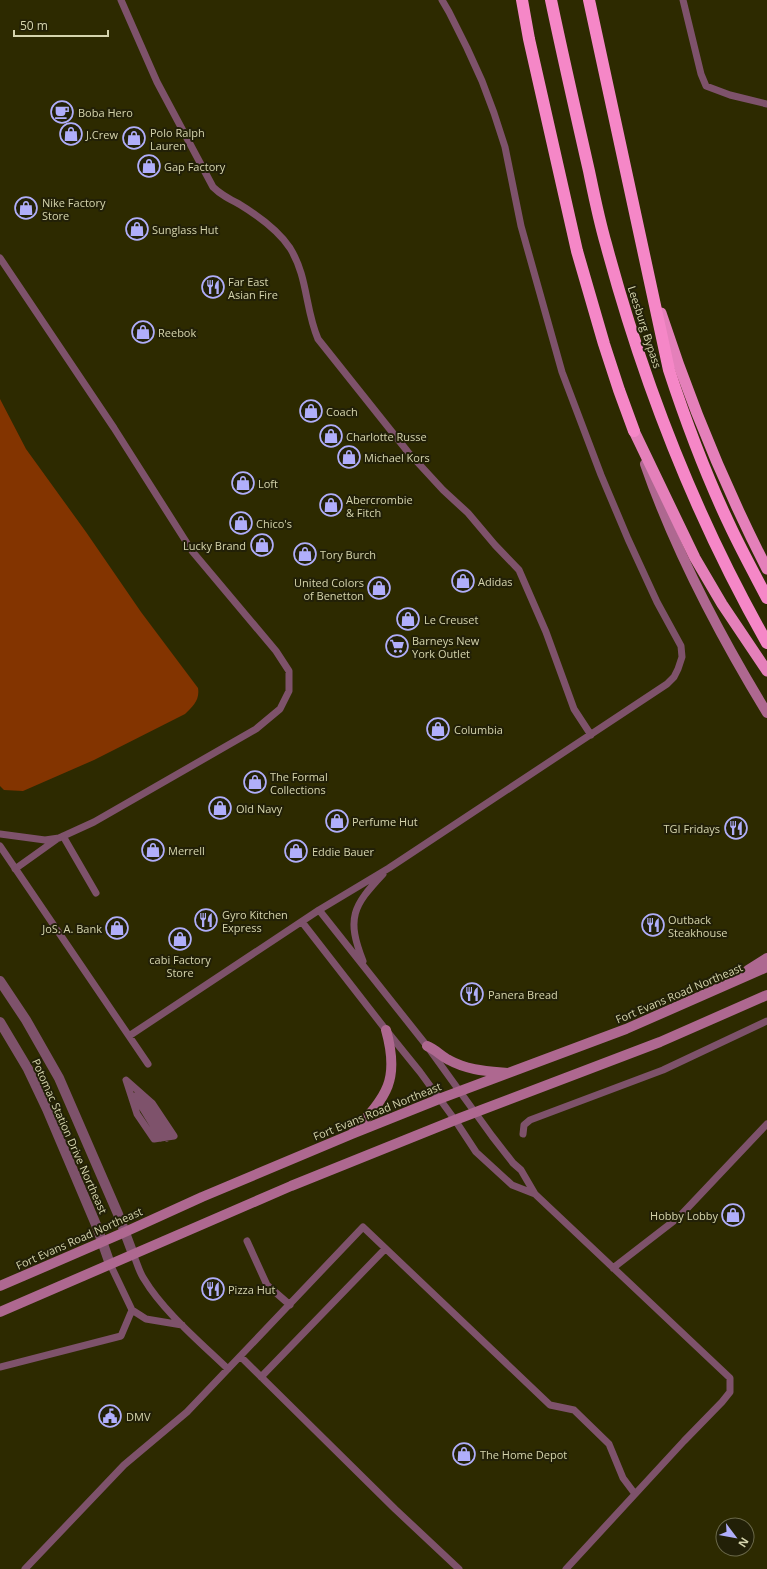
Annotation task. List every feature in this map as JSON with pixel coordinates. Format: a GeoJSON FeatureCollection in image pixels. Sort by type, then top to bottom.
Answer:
{"type":"FeatureCollection","features":[{"type":"Feature","properties":{"kind":"highway"},"geometry":{"type":"LineString","coordinates":[[517,0],[529,39]]}},
{"type":"Feature","properties":{"kind":"highway"},"geometry":{"type":"LineString","coordinates":[[522,0],[529,39],[577,251],[619,390],[634,431],[695,558],[722,604],[767,671]]}},
{"type":"Feature","properties":{"kind":"highway","name":"Leesburg Bypass"},"geometry":{"type":"LineString","coordinates":[[551,0],[605,242],[635,342],[666,428],[694,498],[716,547],[748,610],[767,643]]}},
{"type":"Feature","properties":{"kind":"highway","name":"Leesburg Bypass"},"geometry":{"type":"LineString","coordinates":[[589,0],[646,266],[672,348],[705,434],[727,486],[767,569]]}},
{"type":"Feature","properties":{"kind":"highway"},"geometry":{"type":"LineString","coordinates":[[646,266],[669,370],[681,408],[705,470],[732,530],[767,598]]}},
{"type":"Feature","properties":{"kind":"main road"},"geometry":{"type":"LineString","coordinates":[[634,431],[658,501],[686,567],[767,713]]}},
{"type":"Feature","properties":{"kind":"main road"},"geometry":{"type":"LineString","coordinates":[[711,993],[767,958]]}},
{"type":"Feature","properties":{"kind":"main road","name":"Fort Evans Road Northeast"},"geometry":{"type":"LineString","coordinates":[[0,1286],[202,1197],[352,1134],[439,1099],[626,1029],[711,993],[767,967]]}},
{"type":"Feature","properties":{"kind":"main road"},"geometry":{"type":"LineString","coordinates":[[0,1312],[291,1186],[455,1120],[660,1042],[767,995]]}},
{"type":"Feature","properties":{"kind":"main road"},"geometry":{"type":"LineString","coordinates":[[352,1134],[386,1093],[390,1081],[391,1050],[386,1030]]}},
{"type":"Feature","properties":{"kind":"main road"},"geometry":{"type":"LineString","coordinates":[[427,1046],[464,1068],[511,1073]]}},
{"type":"Feature","properties":{"kind":"street","name":"Potomac Station Drive Northeast"},"geometry":{"type":"LineString","coordinates":[[0,980],[30,1025],[59,1078],[133,1254]]}},
{"type":"Feature","properties":{"kind":"street","name":"Potomac Station Drive Northeast"},"geometry":{"type":"LineString","coordinates":[[0,1022],[28,1069],[47,1109],[97,1227],[110,1264]]}},
{"type":"Feature","properties":{"kind":"lane"},"geometry":{"type":"LineString","coordinates":[[121,0],[156,82],[213,187],[221,195],[265,223],[290,248],[301,270],[307,292],[313,328],[321,343],[408,452],[443,490],[468,513],[519,570],[546,632],[574,709],[591,735]]}},
{"type":"Feature","properties":{"kind":"lane"},"geometry":{"type":"LineString","coordinates":[[129,1036],[318,910],[389,868],[668,684],[674,677],[682,657],[681,646],[657,602],[628,539],[601,475],[564,378],[521,226],[505,147],[494,113],[474,64],[442,0]]}},
{"type":"Feature","properties":{"kind":"lane"},"geometry":{"type":"LineString","coordinates":[[683,0],[701,74],[706,86],[730,95],[767,104]]}},
{"type":"Feature","properties":{"kind":"lane"},"geometry":{"type":"LineString","coordinates":[[0,258],[114,428],[192,551],[276,651],[289,671],[289,691],[280,709],[256,729],[94,822],[61,837],[15,868]]}},
{"type":"Feature","properties":{"kind":"lane"},"geometry":{"type":"LineString","coordinates":[[0,834],[45,840],[61,837]]}},
{"type":"Feature","properties":{"kind":"lane"},"geometry":{"type":"LineString","coordinates":[[61,837],[96,893]]}},
{"type":"Feature","properties":{"kind":"lane"},"geometry":{"type":"LineString","coordinates":[[0,846],[148,1064]]}},
{"type":"Feature","properties":{"kind":"lane"},"geometry":{"type":"LineString","coordinates":[[366,969],[354,934],[353,921],[358,907],[367,892],[389,868]]}},
{"type":"Feature","properties":{"kind":"lane"},"geometry":{"type":"LineString","coordinates":[[318,910],[427,1046],[513,1163],[521,1170],[535,1194],[730,1378],[730,1392],[722,1402],[566,1569]]}},
{"type":"Feature","properties":{"kind":"lane"},"geometry":{"type":"LineString","coordinates":[[302,922],[420,1072],[481,1157],[512,1185],[535,1194]]}},
{"type":"Feature","properties":{"kind":"lane"},"geometry":{"type":"LineString","coordinates":[[523,1134],[524,1125],[530,1120],[663,1070],[767,1021]]}},
{"type":"Feature","properties":{"kind":"lane"},"geometry":{"type":"LineString","coordinates":[[126,1080],[148,1107],[167,1137],[154,1139],[136,1114],[126,1080]]}},
{"type":"Feature","properties":{"kind":"lane"},"geometry":{"type":"LineString","coordinates":[[613,1268],[679,1217],[767,1124]]}},
{"type":"Feature","properties":{"kind":"lane"},"geometry":{"type":"LineString","coordinates":[[25,1569],[124,1465],[177,1422],[241,1357],[363,1227],[550,1404],[574,1410],[609,1444],[623,1478],[635,1494]]}},
{"type":"Feature","properties":{"kind":"lane"},"geometry":{"type":"LineString","coordinates":[[247,1241],[267,1285],[290,1305]]}},
{"type":"Feature","properties":{"kind":"lane"},"geometry":{"type":"LineString","coordinates":[[261,1377],[385,1249]]}},
{"type":"Feature","properties":{"kind":"lane"},"geometry":{"type":"LineString","coordinates":[[133,1254],[143,1278],[152,1291],[182,1325],[228,1369]]}},
{"type":"Feature","properties":{"kind":"lane"},"geometry":{"type":"LineString","coordinates":[[110,1264],[132,1310],[146,1319],[182,1325]]}},
{"type":"Feature","properties":{"kind":"lane"},"geometry":{"type":"LineString","coordinates":[[0,1367],[122,1336],[132,1310]]}},
{"type":"Feature","properties":{"kind":"lane"},"geometry":{"type":"LineString","coordinates":[[241,1357],[395,1509],[459,1569]]}},
{"type":"Feature","properties":{"kind":"shaded area"},"geometry":{"type":"Polygon","coordinates":[[[0,399],[26,449],[141,612],[198,688],[197,699],[185,714],[94,760],[23,791],[4,790],[0,786],[0,399]]]}},
{"type":"Feature","properties":{"kind":"place","name":"Boba Hero"},"geometry":{"type":"Point","coordinates":[62,112]}},
{"type":"Feature","properties":{"kind":"place","name":"J.Crew"},"geometry":{"type":"Point","coordinates":[71,134]}},
{"type":"Feature","properties":{"kind":"place","name":"Polo Ralph Lauren"},"geometry":{"type":"Point","coordinates":[134,138]}},
{"type":"Feature","properties":{"kind":"place","name":"Gap Factory"},"geometry":{"type":"Point","coordinates":[149,166]}},
{"type":"Feature","properties":{"kind":"place","name":"Nike Factory Store"},"geometry":{"type":"Point","coordinates":[26,208]}},
{"type":"Feature","properties":{"kind":"place","name":"Sunglass Hut"},"geometry":{"type":"Point","coordinates":[137,229]}},
{"type":"Feature","properties":{"kind":"place","name":"Far East Asian Fire"},"geometry":{"type":"Point","coordinates":[213,287]}},
{"type":"Feature","properties":{"kind":"place","name":"Reebok"},"geometry":{"type":"Point","coordinates":[143,332]}},
{"type":"Feature","properties":{"kind":"place","name":"Coach"},"geometry":{"type":"Point","coordinates":[311,411]}},
{"type":"Feature","properties":{"kind":"place","name":"Charlotte Russe"},"geometry":{"type":"Point","coordinates":[331,436]}},
{"type":"Feature","properties":{"kind":"place","name":"Michael Kors"},"geometry":{"type":"Point","coordinates":[349,457]}},
{"type":"Feature","properties":{"kind":"place","name":"Loft"},"geometry":{"type":"Point","coordinates":[243,483]}},
{"type":"Feature","properties":{"kind":"place","name":"Abercrombie & Fitch"},"geometry":{"type":"Point","coordinates":[331,505]}},
{"type":"Feature","properties":{"kind":"place","name":"Chico's"},"geometry":{"type":"Point","coordinates":[241,523]}},
{"type":"Feature","properties":{"kind":"place","name":"Lucky Brand"},"geometry":{"type":"Point","coordinates":[262,545]}},
{"type":"Feature","properties":{"kind":"place","name":"Tory Burch"},"geometry":{"type":"Point","coordinates":[305,554]}},
{"type":"Feature","properties":{"kind":"place","name":"Adidas"},"geometry":{"type":"Point","coordinates":[463,581]}},
{"type":"Feature","properties":{"kind":"place","name":"United Colors of Benetton"},"geometry":{"type":"Point","coordinates":[379,588]}},
{"type":"Feature","properties":{"kind":"place","name":"Le Creuset"},"geometry":{"type":"Point","coordinates":[408,619]}},
{"type":"Feature","properties":{"kind":"place","name":"Barneys New York Outlet"},"geometry":{"type":"Point","coordinates":[397,646]}},
{"type":"Feature","properties":{"kind":"place","name":"Columbia"},"geometry":{"type":"Point","coordinates":[438,729]}},
{"type":"Feature","properties":{"kind":"place","name":"The Formal Collections"},"geometry":{"type":"Point","coordinates":[255,782]}},
{"type":"Feature","properties":{"kind":"place","name":"Old Navy"},"geometry":{"type":"Point","coordinates":[220,808]}},
{"type":"Feature","properties":{"kind":"place","name":"Perfume Hut"},"geometry":{"type":"Point","coordinates":[337,821]}},
{"type":"Feature","properties":{"kind":"place","name":"TGI Fridays"},"geometry":{"type":"Point","coordinates":[736,828]}},
{"type":"Feature","properties":{"kind":"place","name":"Merrell"},"geometry":{"type":"Point","coordinates":[153,850]}},
{"type":"Feature","properties":{"kind":"place","name":"Eddie Bauer"},"geometry":{"type":"Point","coordinates":[296,851]}},
{"type":"Feature","properties":{"kind":"place","name":"Gyro Kitchen Express"},"geometry":{"type":"Point","coordinates":[206,920]}},
{"type":"Feature","properties":{"kind":"place","name":"Outback Steakhouse"},"geometry":{"type":"Point","coordinates":[653,925]}},
{"type":"Feature","properties":{"kind":"place","name":"JoS. A. Bank"},"geometry":{"type":"Point","coordinates":[117,928]}},
{"type":"Feature","properties":{"kind":"place","name":"cabi Factory Store"},"geometry":{"type":"Point","coordinates":[180,939]}},
{"type":"Feature","properties":{"kind":"place","name":"Panera Bread"},"geometry":{"type":"Point","coordinates":[472,994]}},
{"type":"Feature","properties":{"kind":"place","name":"Hobby Lobby"},"geometry":{"type":"Point","coordinates":[733,1215]}},
{"type":"Feature","properties":{"kind":"place","name":"Pizza Hut"},"geometry":{"type":"Point","coordinates":[213,1289]}},
{"type":"Feature","properties":{"kind":"place","name":"DMV"},"geometry":{"type":"Point","coordinates":[110,1416]}},
{"type":"Feature","properties":{"kind":"place","name":"The Home Depot"},"geometry":{"type":"Point","coordinates":[464,1454]}}]}
